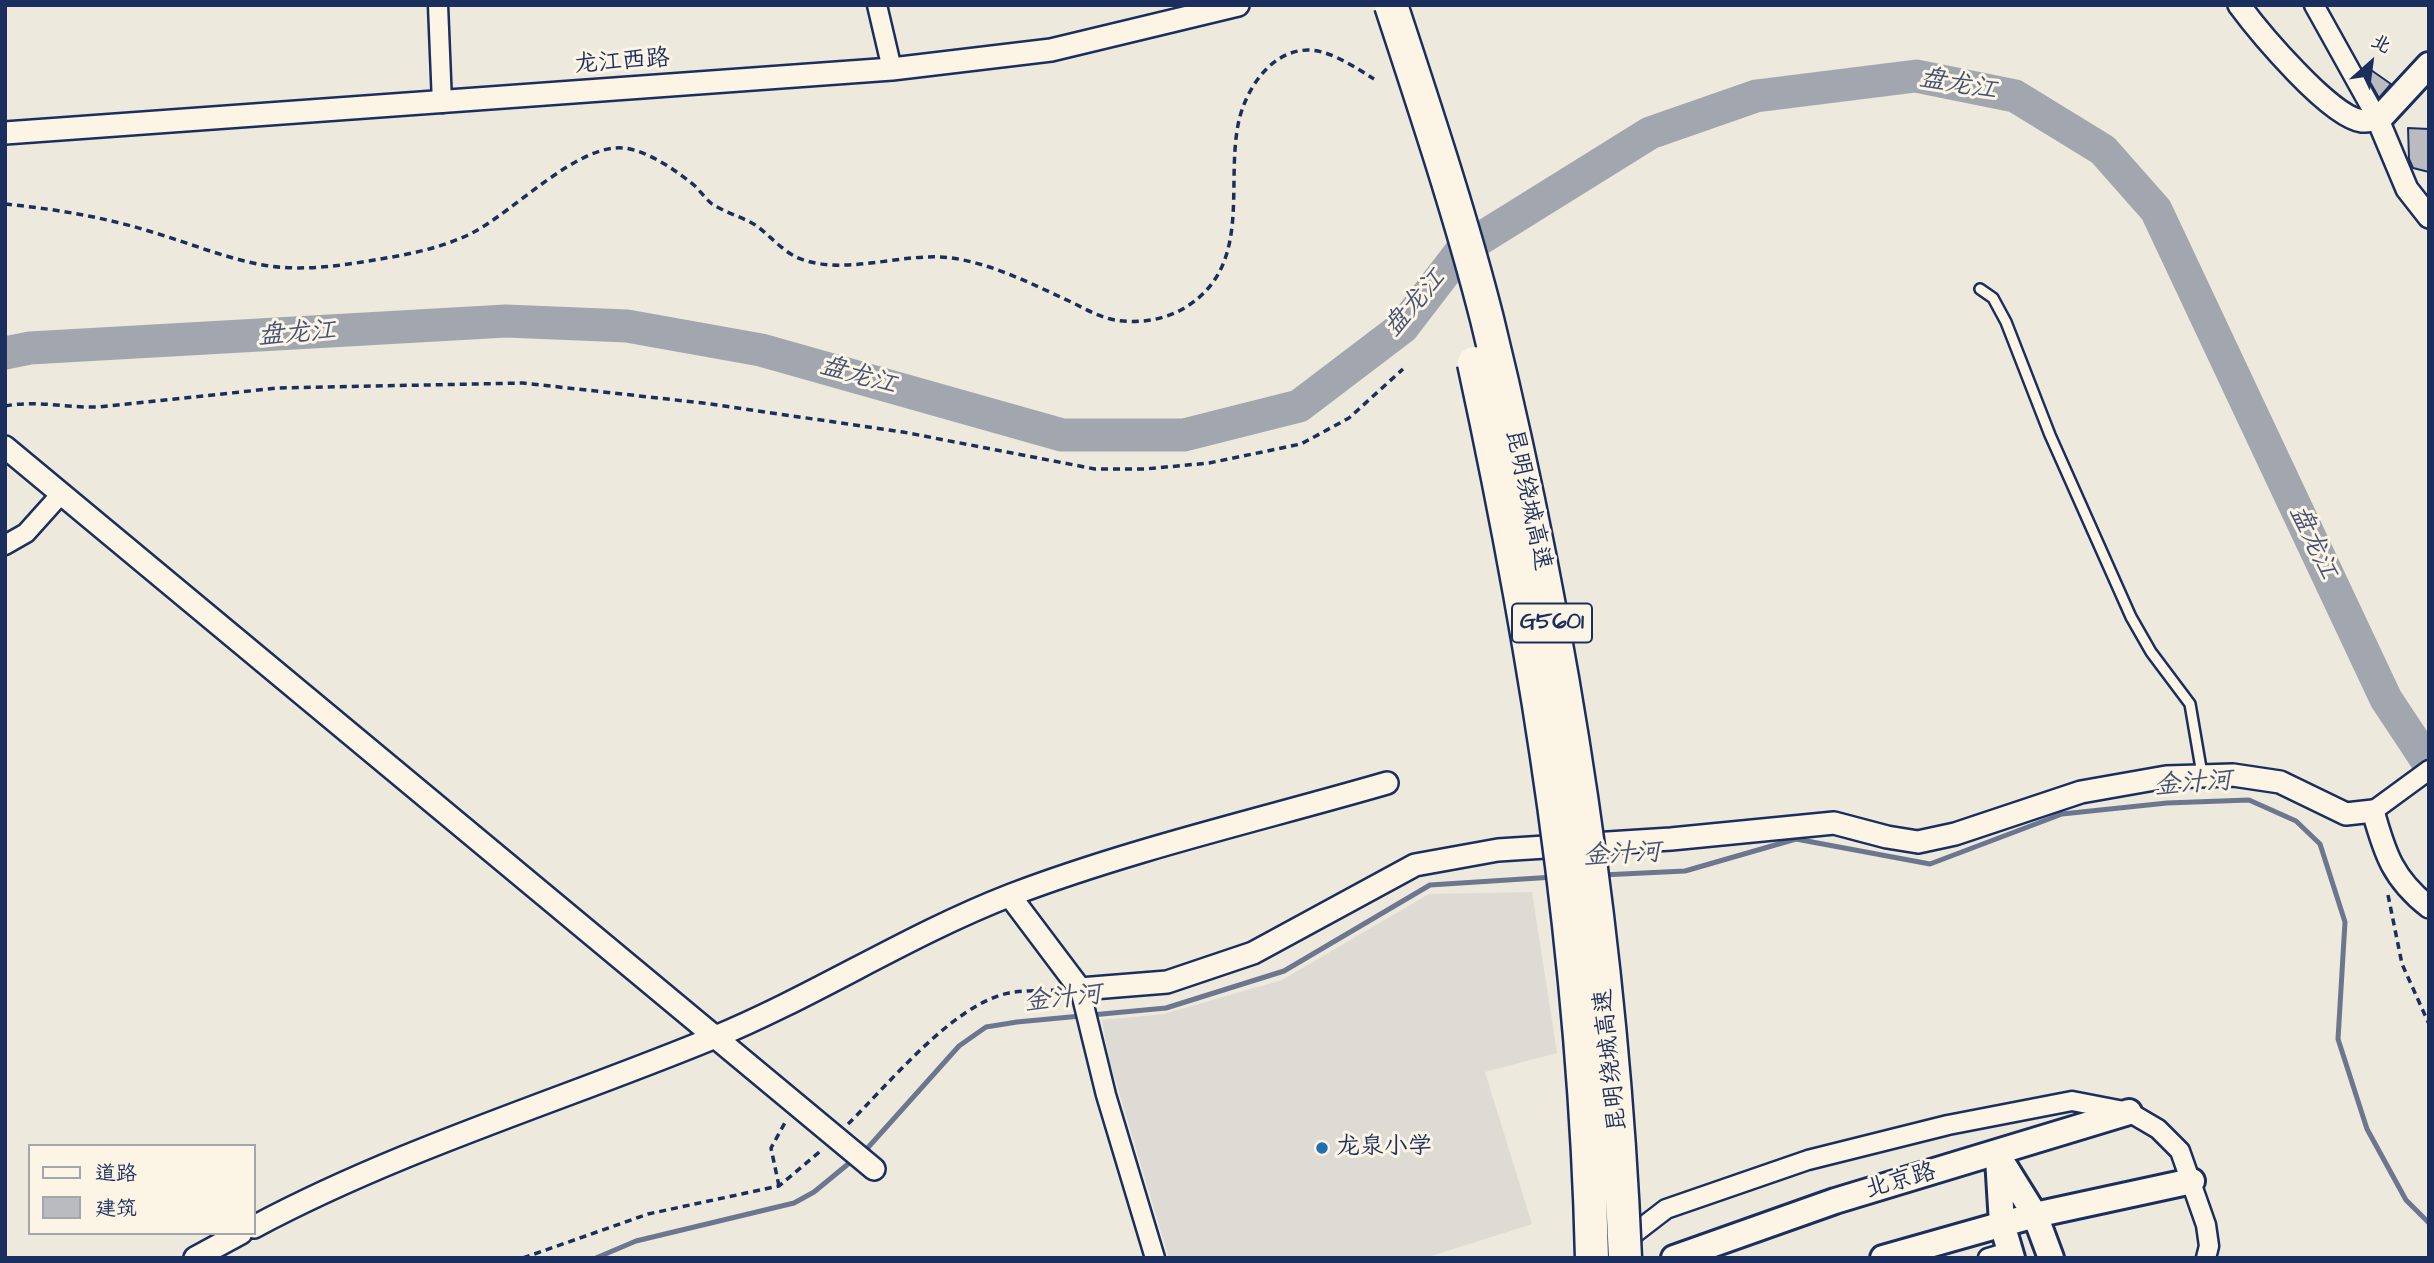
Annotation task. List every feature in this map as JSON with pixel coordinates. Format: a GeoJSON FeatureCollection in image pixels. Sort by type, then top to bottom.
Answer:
{"type":"FeatureCollection","features":[{"type":"Feature","properties":{"kind":"highway","name":"昆明绕城高速"},"geometry":{"type":"LineString","coordinates":[[1372,5],[1463,309],[1514,546],[1556,802],[1590,1148],[1594,1258]]}},
{"type":"Feature","properties":{"kind":"highway","name":"昆明绕城高速"},"geometry":{"type":"LineString","coordinates":[[1391,5],[1435,140],[1486,317],[1541,559],[1570,717],[1601,946],[1619,1117],[1625,1258]]}},
{"type":"Feature","properties":{"kind":"main road"},"geometry":{"type":"LineString","coordinates":[[2378,120],[2429,65]]}},
{"type":"Feature","properties":{"kind":"main road","name":"北京路"},"geometry":{"type":"LineString","coordinates":[[1674,1258],[1835,1201],[2129,1112]]}},
{"type":"Feature","properties":{"kind":"main road"},"geometry":{"type":"LineString","coordinates":[[1997,1154],[2035,1215],[2052,1258]]}},
{"type":"Feature","properties":{"kind":"main road"},"geometry":{"type":"LineString","coordinates":[[1997,1154],[2003,1256]]}},
{"type":"Feature","properties":{"kind":"main road"},"geometry":{"type":"LineString","coordinates":[[1883,1258],[2035,1215],[2192,1181]]}},
{"type":"Feature","properties":{"kind":"street"},"geometry":{"type":"LineString","coordinates":[[438,5],[442,103]]}},
{"type":"Feature","properties":{"kind":"street"},"geometry":{"type":"LineString","coordinates":[[877,5],[892,69]]}},
{"type":"Feature","properties":{"kind":"street","name":"龙江西路"},"geometry":{"type":"LineString","coordinates":[[5,133],[892,69],[1051,50],[1238,5]]}},
{"type":"Feature","properties":{"kind":"street"},"geometry":{"type":"LineString","coordinates":[[2239,5],[2259,32],[2312,86],[2341,111],[2360,121],[2378,120]]}},
{"type":"Feature","properties":{"kind":"street"},"geometry":{"type":"LineString","coordinates":[[2314,5],[2378,120],[2407,190],[2429,217]]}},
{"type":"Feature","properties":{"kind":"street"},"geometry":{"type":"LineString","coordinates":[[5,446],[874,1169]]}},
{"type":"Feature","properties":{"kind":"street"},"geometry":{"type":"LineString","coordinates":[[5,545],[26,533],[61,494]]}},
{"type":"Feature","properties":{"kind":"street"},"geometry":{"type":"LineString","coordinates":[[1080,989],[1167,982],[1253,953],[1415,864],[1498,850],[1671,839],[1835,823],[1918,842],[1955,834],[2081,792],[2166,777],[2233,775],[2280,782],[2346,814],[2373,811],[2429,770]]}},
{"type":"Feature","properties":{"kind":"street"},"geometry":{"type":"LineString","coordinates":[[256,1226],[379,1167],[715,1037],[937,928],[1010,896],[1133,856],[1387,783]]}},
{"type":"Feature","properties":{"kind":"street"},"geometry":{"type":"LineString","coordinates":[[2373,811],[2391,862],[2406,889],[2429,907]]}},
{"type":"Feature","properties":{"kind":"street"},"geometry":{"type":"LineString","coordinates":[[1010,896],[1080,989],[1091,1024],[1091,1044],[1155,1258]]}},
{"type":"Feature","properties":{"kind":"street"},"geometry":{"type":"LineString","coordinates":[[1594,1258],[1614,1249],[1666,1209],[1854,1147],[2072,1101],[2129,1112],[2158,1129],[2180,1151],[2206,1226],[2209,1246],[2206,1258]]}},
{"type":"Feature","properties":{"kind":"street"},"geometry":{"type":"LineString","coordinates":[[195,1258],[238,1235]]}},
{"type":"Feature","properties":{"kind":"lane"},"geometry":{"type":"LineString","coordinates":[[1980,289],[1993,298],[2006,321],[2050,435],[2131,617],[2151,652],[2190,704],[2202,776]]}},
{"type":"Feature","properties":{"kind":"path"},"geometry":{"type":"LineString","coordinates":[[5,204],[73,213],[265,265],[301,268],[326,266],[393,257],[435,247],[471,233],[585,155],[603,148],[626,148],[651,157],[693,184],[713,204],[753,223],[794,256],[817,262],[847,263],[918,257],[953,258],[1019,278],[1097,314],[1135,322],[1176,313],[1193,303],[1220,274],[1229,253],[1234,218],[1238,122],[1252,85],[1266,69],[1282,58],[1300,51],[1320,52],[1374,79]]}},
{"type":"Feature","properties":{"kind":"path"},"geometry":{"type":"LineString","coordinates":[[5,406],[26,402],[70,408],[99,407],[278,388],[523,383],[703,402],[903,432],[1095,469],[1145,469],[1209,463],[1301,444],[1349,418],[1403,369]]}},
{"type":"Feature","properties":{"kind":"path"},"geometry":{"type":"LineString","coordinates":[[2391,862],[2388,895],[2402,964],[2429,1024]]}},
{"type":"Feature","properties":{"kind":"path"},"geometry":{"type":"LineString","coordinates":[[523,1258],[648,1214],[779,1186],[837,1140],[949,1024],[974,1007],[1008,993],[1080,989]]}},
{"type":"Feature","properties":{"kind":"path"},"geometry":{"type":"LineString","coordinates":[[779,1186],[771,1148],[795,1105]]}},
{"type":"Feature","properties":{"kind":"shaded area","name":"龙泉小学"},"geometry":{"type":"Polygon","coordinates":[[[1532,892],[1557,1053],[1485,1072],[1532,1224],[1425,1258],[1169,1258],[1109,1059],[1102,1020],[1164,1014],[1282,980],[1429,894],[1532,892]]]}},
{"type":"Feature","properties":{"kind":"building"},"geometry":{"type":"Polygon","coordinates":[[[2371,70],[2391,84],[2379,98],[2366,75],[2371,70]]]}},
{"type":"Feature","properties":{"kind":"building"},"geometry":{"type":"Polygon","coordinates":[[[2408,128],[2429,129],[2429,172],[2413,168],[2409,159],[2408,128]]]}},
{"type":"Feature","properties":{"kind":"waterway","name":"盘龙江"},"geometry":{"type":"LineString","coordinates":[[5,353],[30,348],[506,321],[627,326],[761,350],[1062,435],[1184,435],[1299,406],[1403,327],[1462,250],[1650,133],[1756,96],[1916,76],[2015,96],[2103,150],[2156,210],[2386,699],[2429,764]]}},
{"type":"Feature","properties":{"kind":"waterway","name":"金汁河"},"geometry":{"type":"LineString","coordinates":[[1602,875],[1685,871],[1796,839],[1930,864],[2062,814],[2167,803],[2249,800],[2296,821],[2320,844],[2345,922],[2338,1039],[2367,1129],[2406,1200],[2429,1223]]}},
{"type":"Feature","properties":{"kind":"waterway","name":"金汁河"},"geometry":{"type":"LineString","coordinates":[[864,1152],[959,1046],[986,1027],[1166,1008],[1284,971],[1430,885],[1554,877]]}},
{"type":"Feature","properties":{"kind":"waterway","name":"金汁河"},"geometry":{"type":"LineString","coordinates":[[596,1258],[636,1241],[794,1203],[814,1192],[853,1160]]}},
{"type":"Feature","properties":{"kind":"place","name":"龙泉小学"},"geometry":{"type":"Point","coordinates":[1322,1148]}}]}
